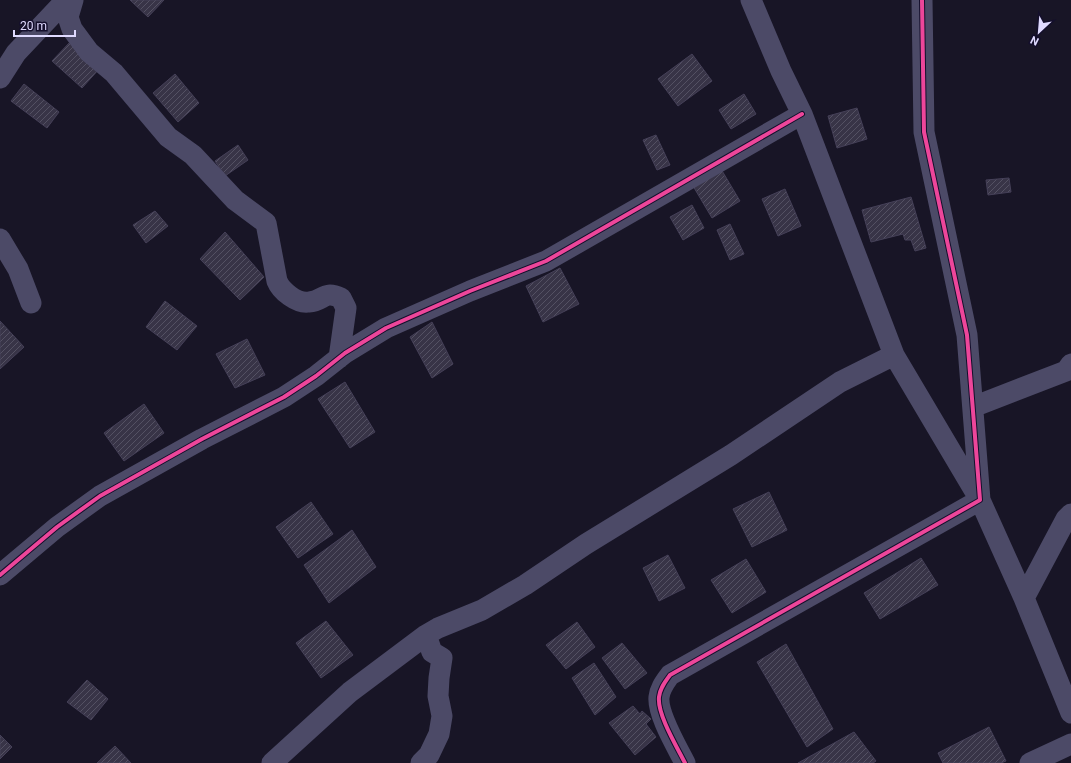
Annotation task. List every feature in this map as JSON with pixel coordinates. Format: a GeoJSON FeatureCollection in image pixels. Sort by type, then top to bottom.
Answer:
{"type":"FeatureCollection","features":[{"type":"Feature","properties":{"kind":"street"},"geometry":{"type":"LineString","coordinates":[[0,78],[16,53],[66,0]]}},
{"type":"Feature","properties":{"kind":"street"},"geometry":{"type":"LineString","coordinates":[[73,0],[68,17],[72,29],[89,52],[114,73],[168,136],[193,155],[235,200],[266,223],[277,281],[280,289],[302,302],[310,302],[325,294],[333,294],[342,298],[346,308],[339,358]]}},
{"type":"Feature","properties":{"kind":"street"},"geometry":{"type":"LineString","coordinates":[[751,0],[781,71],[802,114],[894,355],[980,500],[1024,598],[1071,713]]}},
{"type":"Feature","properties":{"kind":"street"},"geometry":{"type":"LineString","coordinates":[[922,0],[924,132],[967,335],[980,500]]}},
{"type":"Feature","properties":{"kind":"street"},"geometry":{"type":"LineString","coordinates":[[0,574],[58,527],[100,496],[202,439],[284,397],[316,376],[339,358],[386,328],[470,291],[546,261],[802,114]]}},
{"type":"Feature","properties":{"kind":"street"},"geometry":{"type":"LineString","coordinates":[[0,239],[18,269],[31,303]]}},
{"type":"Feature","properties":{"kind":"street"},"geometry":{"type":"LineString","coordinates":[[272,763],[350,692],[426,635],[438,628],[482,610],[525,585],[586,544],[738,450],[840,382],[894,355]]}},
{"type":"Feature","properties":{"kind":"street"},"geometry":{"type":"LineString","coordinates":[[972,407],[1066,371],[1071,364]]}},
{"type":"Feature","properties":{"kind":"street"},"geometry":{"type":"LineString","coordinates":[[685,763],[664,721],[659,698],[663,685],[670,675],[980,500]]}},
{"type":"Feature","properties":{"kind":"street"},"geometry":{"type":"LineString","coordinates":[[1024,598],[1066,519],[1071,514]]}},
{"type":"Feature","properties":{"kind":"street"},"geometry":{"type":"LineString","coordinates":[[421,763],[429,756],[439,734],[442,716],[438,696],[442,658],[432,652],[426,635]]}},
{"type":"Feature","properties":{"kind":"street"},"geometry":{"type":"LineString","coordinates":[[1030,763],[1071,744]]}},
{"type":"Feature","properties":{"kind":"building"},"geometry":{"type":"Polygon","coordinates":[[[130,0],[164,0],[148,17],[130,0]]]}},
{"type":"Feature","properties":{"kind":"building"},"geometry":{"type":"Polygon","coordinates":[[[70,42],[100,68],[82,88],[52,61],[70,42]]]}},
{"type":"Feature","properties":{"kind":"building"},"geometry":{"type":"Polygon","coordinates":[[[692,54],[712,81],[678,106],[658,79],[692,54]]]}},
{"type":"Feature","properties":{"kind":"building"},"geometry":{"type":"Polygon","coordinates":[[[175,74],[199,103],[178,122],[153,93],[175,74]]]}},
{"type":"Feature","properties":{"kind":"building"},"geometry":{"type":"Polygon","coordinates":[[[24,84],[59,112],[47,128],[11,101],[24,84]]]}},
{"type":"Feature","properties":{"kind":"building"},"geometry":{"type":"Polygon","coordinates":[[[744,94],[756,114],[731,129],[719,110],[744,94]]]}},
{"type":"Feature","properties":{"kind":"building"},"geometry":{"type":"Polygon","coordinates":[[[857,108],[867,139],[837,148],[828,116],[857,108]]]}},
{"type":"Feature","properties":{"kind":"building"},"geometry":{"type":"Polygon","coordinates":[[[656,135],[670,165],[657,170],[643,140],[656,135]]]}},
{"type":"Feature","properties":{"kind":"building"},"geometry":{"type":"Polygon","coordinates":[[[238,145],[248,160],[225,176],[215,161],[238,145]]]}},
{"type":"Feature","properties":{"kind":"building"},"geometry":{"type":"Polygon","coordinates":[[[721,169],[740,201],[712,218],[693,186],[721,169]]]}},
{"type":"Feature","properties":{"kind":"building"},"geometry":{"type":"Polygon","coordinates":[[[1009,178],[1011,192],[988,195],[986,180],[1009,178]]]}},
{"type":"Feature","properties":{"kind":"building"},"geometry":{"type":"Polygon","coordinates":[[[785,189],[801,226],[778,236],[762,199],[785,189]]]}},
{"type":"Feature","properties":{"kind":"building"},"geometry":{"type":"Polygon","coordinates":[[[911,197],[926,248],[915,251],[911,240],[905,240],[903,234],[871,242],[862,210],[911,197]]]}},
{"type":"Feature","properties":{"kind":"building"},"geometry":{"type":"Polygon","coordinates":[[[692,205],[704,228],[683,240],[670,217],[692,205]]]}},
{"type":"Feature","properties":{"kind":"building"},"geometry":{"type":"Polygon","coordinates":[[[155,211],[168,226],[146,243],[133,225],[155,211]]]}},
{"type":"Feature","properties":{"kind":"building"},"geometry":{"type":"Polygon","coordinates":[[[730,224],[744,254],[730,260],[717,230],[730,224]]]}},
{"type":"Feature","properties":{"kind":"building"},"geometry":{"type":"Polygon","coordinates":[[[225,232],[264,277],[240,300],[200,259],[225,232]]]}},
{"type":"Feature","properties":{"kind":"building"},"geometry":{"type":"Polygon","coordinates":[[[560,268],[579,304],[543,322],[526,286],[560,268]]]}},
{"type":"Feature","properties":{"kind":"building"},"geometry":{"type":"Polygon","coordinates":[[[165,301],[197,326],[177,350],[146,327],[165,301]]]}},
{"type":"Feature","properties":{"kind":"building"},"geometry":{"type":"Polygon","coordinates":[[[0,321],[24,347],[0,369],[0,321]]]}},
{"type":"Feature","properties":{"kind":"building"},"geometry":{"type":"Polygon","coordinates":[[[432,322],[453,364],[432,378],[410,337],[432,322]]]}},
{"type":"Feature","properties":{"kind":"building"},"geometry":{"type":"Polygon","coordinates":[[[247,339],[265,375],[235,388],[216,354],[247,339]]]}},
{"type":"Feature","properties":{"kind":"building"},"geometry":{"type":"Polygon","coordinates":[[[345,382],[375,432],[350,448],[318,399],[345,382]]]}},
{"type":"Feature","properties":{"kind":"building"},"geometry":{"type":"Polygon","coordinates":[[[144,404],[164,433],[124,461],[104,433],[144,404]]]}},
{"type":"Feature","properties":{"kind":"building"},"geometry":{"type":"Polygon","coordinates":[[[769,492],[787,530],[752,547],[733,509],[769,492]]]}},
{"type":"Feature","properties":{"kind":"building"},"geometry":{"type":"Polygon","coordinates":[[[311,502],[333,534],[298,558],[276,527],[311,502]]]}},
{"type":"Feature","properties":{"kind":"building"},"geometry":{"type":"Polygon","coordinates":[[[352,530],[376,567],[329,603],[304,565],[352,530]]]}},
{"type":"Feature","properties":{"kind":"building"},"geometry":{"type":"Polygon","coordinates":[[[668,555],[685,588],[659,601],[643,568],[668,555]]]}},
{"type":"Feature","properties":{"kind":"building"},"geometry":{"type":"Polygon","coordinates":[[[921,558],[938,585],[880,619],[864,593],[921,558]]]}},
{"type":"Feature","properties":{"kind":"building"},"geometry":{"type":"Polygon","coordinates":[[[746,559],[766,592],[732,613],[711,580],[746,559]]]}},
{"type":"Feature","properties":{"kind":"building"},"geometry":{"type":"Polygon","coordinates":[[[326,621],[353,655],[321,678],[296,643],[326,621]]]}},
{"type":"Feature","properties":{"kind":"building"},"geometry":{"type":"Polygon","coordinates":[[[577,622],[595,647],[566,669],[546,645],[577,622]]]}},
{"type":"Feature","properties":{"kind":"building"},"geometry":{"type":"Polygon","coordinates":[[[622,643],[647,673],[625,689],[602,658],[622,643]]]}},
{"type":"Feature","properties":{"kind":"building"},"geometry":{"type":"Polygon","coordinates":[[[786,644],[833,729],[807,747],[757,662],[786,644]]]}},
{"type":"Feature","properties":{"kind":"building"},"geometry":{"type":"Polygon","coordinates":[[[594,663],[616,697],[595,715],[572,678],[594,663]]]}},
{"type":"Feature","properties":{"kind":"building"},"geometry":{"type":"Polygon","coordinates":[[[87,680],[108,699],[91,720],[67,702],[87,680]]]}},
{"type":"Feature","properties":{"kind":"building"},"geometry":{"type":"Polygon","coordinates":[[[633,706],[640,714],[642,711],[651,719],[646,724],[656,737],[635,755],[609,723],[633,706]]]}},
{"type":"Feature","properties":{"kind":"building"},"geometry":{"type":"Polygon","coordinates":[[[989,727],[1006,761],[1001,763],[943,763],[938,753],[989,727]]]}},
{"type":"Feature","properties":{"kind":"building"},"geometry":{"type":"Polygon","coordinates":[[[854,732],[876,761],[873,763],[798,763],[854,732]]]}},
{"type":"Feature","properties":{"kind":"building"},"geometry":{"type":"Polygon","coordinates":[[[0,735],[12,747],[0,759],[0,735]]]}},
{"type":"Feature","properties":{"kind":"building"},"geometry":{"type":"Polygon","coordinates":[[[115,746],[131,763],[97,763],[115,746]]]}},
{"type":"Feature","properties":{"kind":"cycle path"},"geometry":{"type":"LineString","coordinates":[[685,763],[664,721],[659,704],[660,691],[670,675],[980,500],[967,335],[924,132],[922,0]]}},
{"type":"Feature","properties":{"kind":"cycle path"},"geometry":{"type":"LineString","coordinates":[[0,575],[57,527],[100,496],[202,439],[284,397],[316,376],[345,353],[386,328],[470,291],[546,261],[802,114]]}}]}
